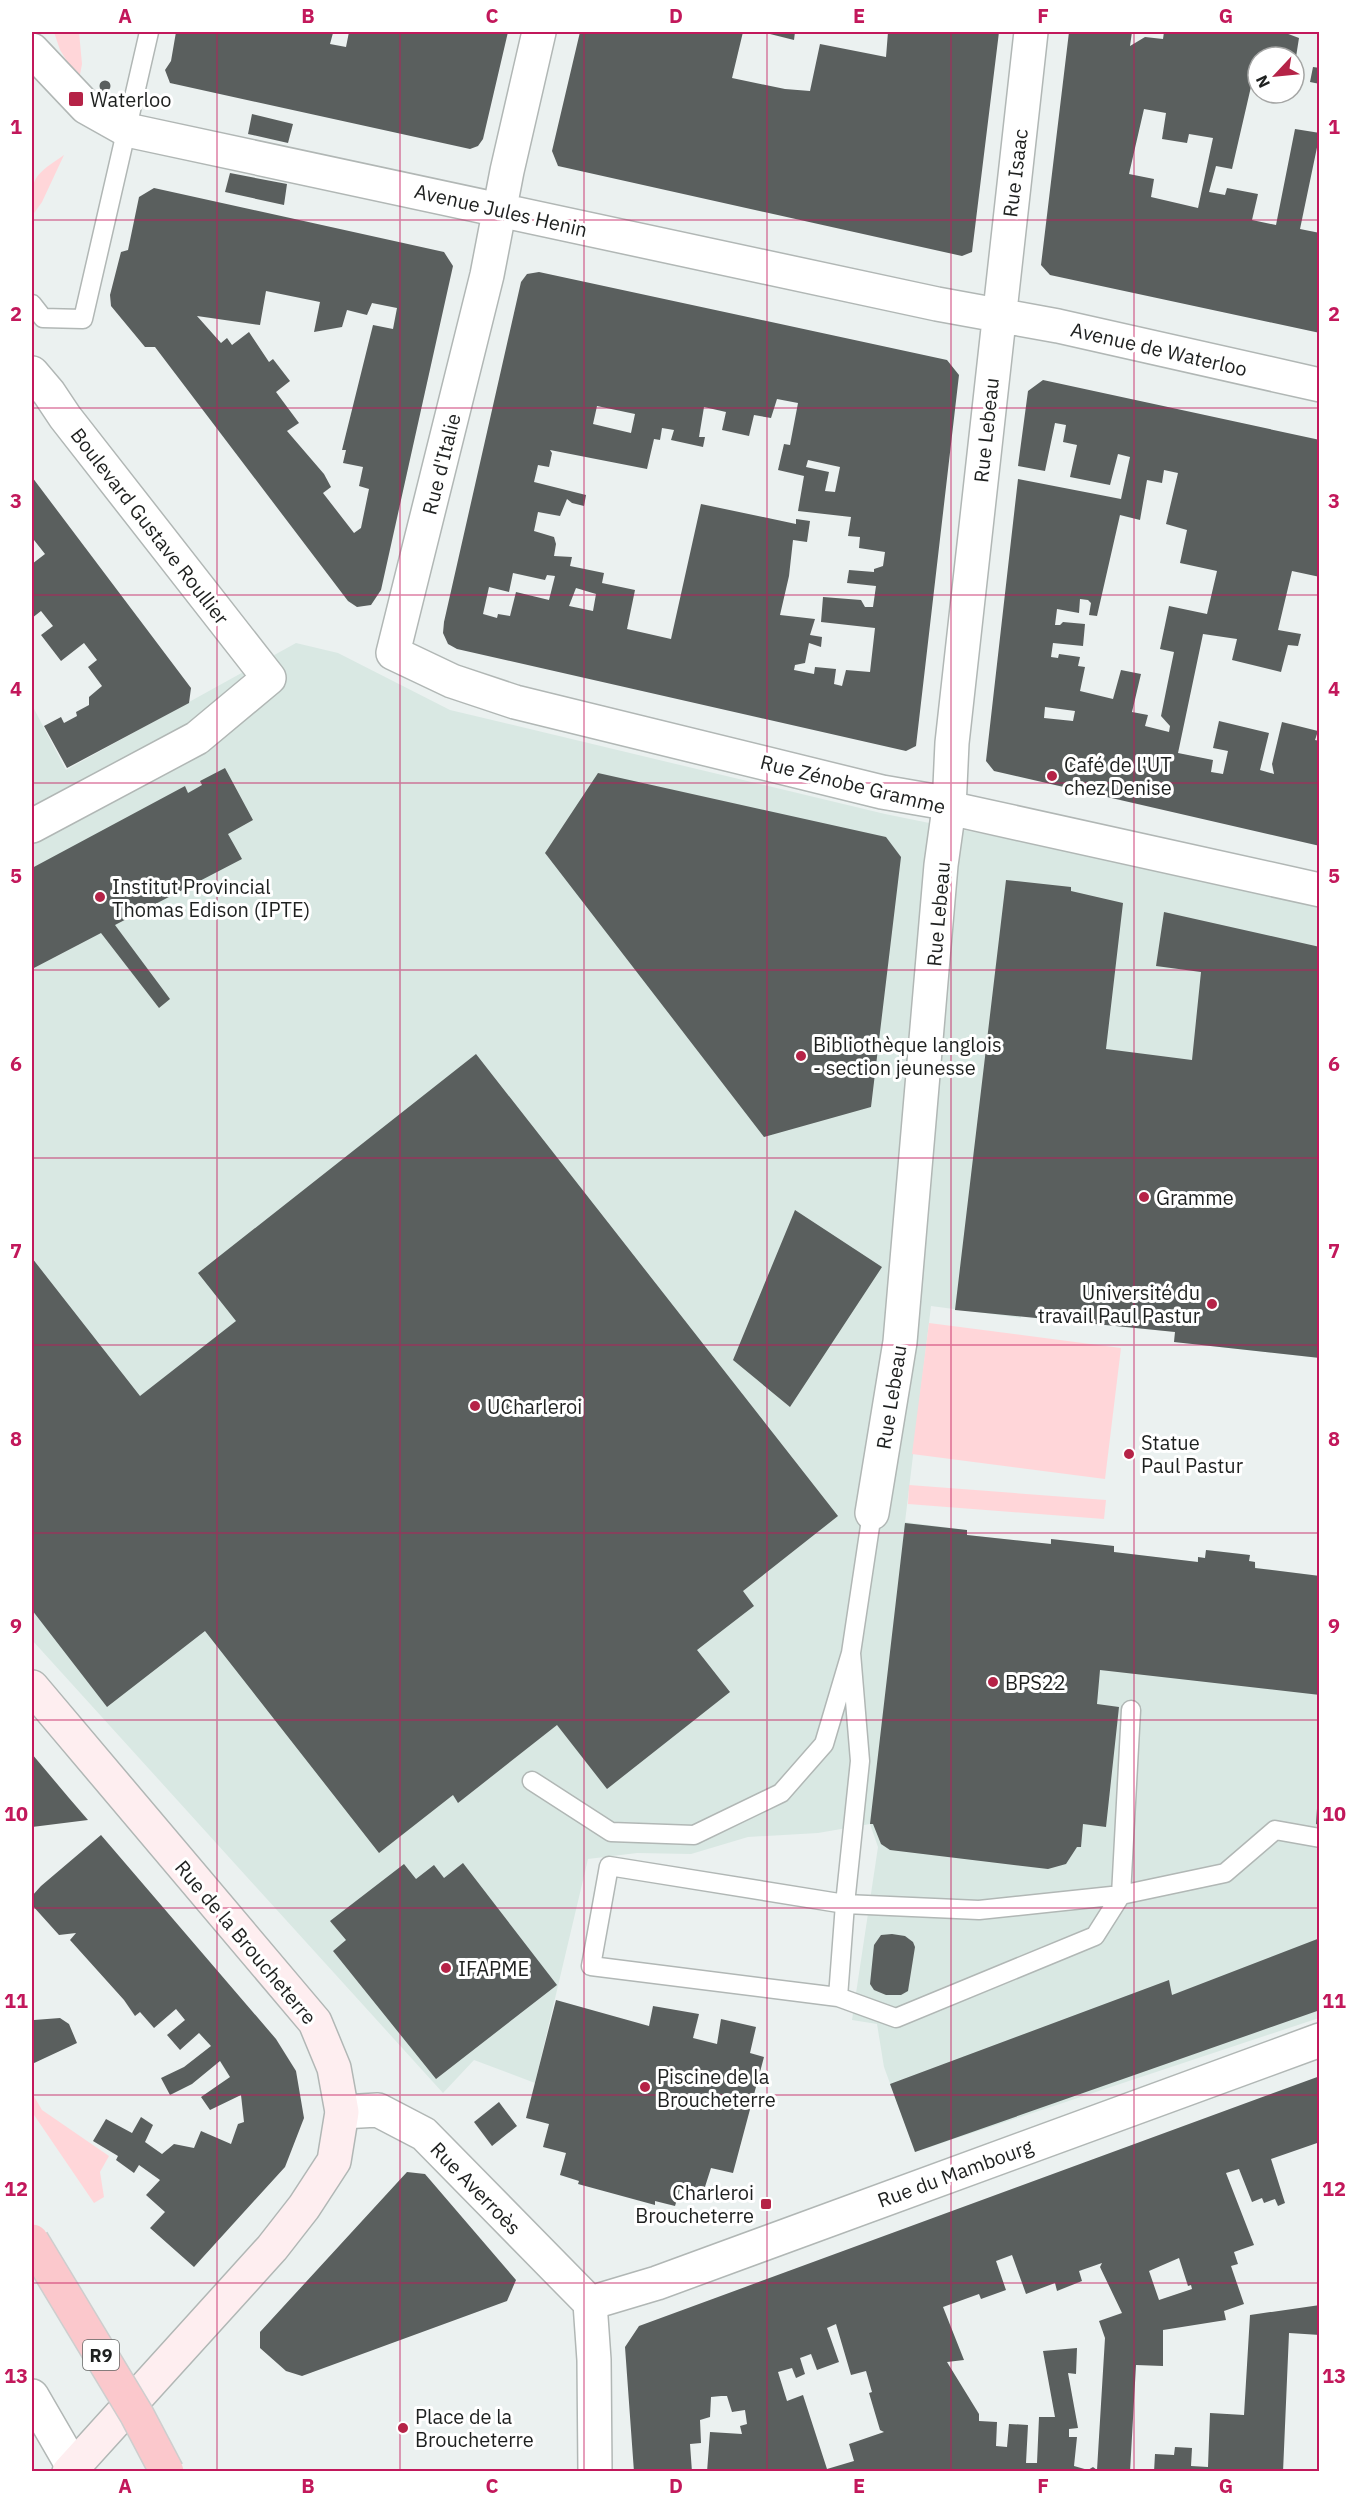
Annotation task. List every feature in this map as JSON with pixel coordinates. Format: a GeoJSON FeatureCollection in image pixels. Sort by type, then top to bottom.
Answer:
{"type":"FeatureCollection","features":[{"type":"Feature","properties":{"kind":"highway","name":"R9"},"geometry":{"type":"LineString","coordinates":[[32,2241],[137,2415],[167,2472]]}},
{"type":"Feature","properties":{"kind":"main road","name":"Rue de la Broucheterre"},"geometry":{"type":"LineString","coordinates":[[32,1687],[315,2022],[334,2068],[342,2112],[333,2161],[304,2207],[272,2248],[73,2470]]}},
{"type":"Feature","properties":{"kind":"street","name":"Rue d'Italie"},"geometry":{"type":"LineString","coordinates":[[393,653],[487,275],[539,32]]}},
{"type":"Feature","properties":{"kind":"street","name":"Rue Isaac"},"geometry":{"type":"LineString","coordinates":[[998,314],[1031,32]]}},
{"type":"Feature","properties":{"kind":"street","name":"Avenue Jules Henin"},"geometry":{"type":"LineString","coordinates":[[32,50],[87,107],[127,130],[937,304],[998,314]]}},
{"type":"Feature","properties":{"kind":"street","name":"Avenue de Waterloo"},"geometry":{"type":"LineString","coordinates":[[998,314],[1320,385]]}},
{"type":"Feature","properties":{"kind":"street","name":"Rue Lebeau"},"geometry":{"type":"LineString","coordinates":[[872,1513],[900,1342],[941,865],[949,808],[952,743],[998,314]]}},
{"type":"Feature","properties":{"kind":"street","name":"Boulevard Gustave Roullier"},"geometry":{"type":"LineString","coordinates":[[32,373],[269,678],[198,738],[32,825]]}},
{"type":"Feature","properties":{"kind":"street","name":"Rue Zénobe Gramme"},"geometry":{"type":"LineString","coordinates":[[393,653],[452,681],[515,702],[882,792],[940,802],[949,808],[1320,890]]}},
{"type":"Feature","properties":{"kind":"street","name":"Rue du Mambourg"},"geometry":{"type":"LineString","coordinates":[[590,2303],[657,2283],[1320,2040]]}},
{"type":"Feature","properties":{"kind":"street","name":"Rue Averroès"},"geometry":{"type":"LineString","coordinates":[[342,2112],[378,2110],[424,2134],[590,2303]]}},
{"type":"Feature","properties":{"kind":"street"},"geometry":{"type":"LineString","coordinates":[[590,2303],[594,2360],[595,2472]]}},
{"type":"Feature","properties":{"kind":"street"},"geometry":{"type":"LineString","coordinates":[[32,2396],[73,2470]]}},
{"type":"Feature","properties":{"kind":"lane"},"geometry":{"type":"LineString","coordinates":[[32,304],[43,318],[83,319],[149,32]]}},
{"type":"Feature","properties":{"kind":"lane"},"geometry":{"type":"LineString","coordinates":[[532,1781],[611,1832],[694,1835],[781,1793],[824,1744],[851,1653],[872,1513]]}},
{"type":"Feature","properties":{"kind":"lane"},"geometry":{"type":"LineString","coordinates":[[838,1997],[860,1761],[851,1653]]}},
{"type":"Feature","properties":{"kind":"lane"},"geometry":{"type":"LineString","coordinates":[[1131,1710],[1121,1895],[1095,1935],[896,2018],[838,1997],[591,1966],[609,1866],[845,1904],[979,1910],[1121,1895],[1225,1873],[1275,1830],[1320,1838]]}},
{"type":"Feature","properties":{"kind":"shaded area"},"geometry":{"type":"Polygon","coordinates":[[[54,32],[79,32],[82,64],[79,80],[60,50],[54,32]]]}},
{"type":"Feature","properties":{"kind":"shaded area"},"geometry":{"type":"Polygon","coordinates":[[[64,155],[42,202],[32,216],[32,193],[36,179],[45,168],[64,155]]]}},
{"type":"Feature","properties":{"kind":"shaded area","name":"UCharleroi"},"geometry":{"type":"Polygon","coordinates":[[[296,643],[338,653],[450,710],[885,814],[1319,902],[1319,1358],[1174,1342],[1175,1332],[1021,1315],[1021,1318],[931,1306],[905,1522],[967,1530],[967,1535],[1050,1544],[1051,1539],[1114,1546],[1114,1552],[1197,1562],[1198,1557],[1205,1558],[1206,1550],[1250,1555],[1249,1561],[1255,1562],[1256,1568],[1319,1576],[1319,2018],[915,2152],[884,2067],[877,2024],[852,2020],[878,1847],[870,1824],[818,1833],[748,1837],[691,1854],[637,1853],[588,1859],[535,2083],[474,2060],[443,2093],[32,1640],[32,705],[66,770],[296,643]]]}},
{"type":"Feature","properties":{"kind":"shaded area"},"geometry":{"type":"Polygon","coordinates":[[[929,1323],[1121,1348],[1105,1479],[912,1454],[929,1323]]]}},
{"type":"Feature","properties":{"kind":"shaded area"},"geometry":{"type":"Polygon","coordinates":[[[909,1485],[1106,1500],[1104,1519],[908,1504],[909,1485]]]}},
{"type":"Feature","properties":{"kind":"shaded area"},"geometry":{"type":"Polygon","coordinates":[[[32,2093],[42,2110],[109,2156],[100,2172],[104,2197],[94,2203],[32,2112],[32,2093]]]}},
{"type":"Feature","properties":{"kind":"building"},"geometry":{"type":"Polygon","coordinates":[[[176,32],[325,32],[333,33],[330,44],[346,47],[349,32],[508,32],[483,139],[478,146],[470,149],[170,83],[165,70],[171,61],[176,32]]]}},
{"type":"Feature","properties":{"kind":"building"},"geometry":{"type":"Polygon","coordinates":[[[580,32],[743,32],[732,78],[785,89],[810,91],[820,44],[886,57],[888,32],[999,32],[972,252],[962,256],[558,166],[552,151],[580,32]]]}},
{"type":"Feature","properties":{"kind":"building"},"geometry":{"type":"Polygon","coordinates":[[[762,32],[795,32],[794,40],[762,32]]]}},
{"type":"Feature","properties":{"kind":"building"},"geometry":{"type":"Polygon","coordinates":[[[1069,32],[1132,32],[1130,46],[1145,37],[1163,39],[1164,32],[1283,32],[1299,38],[1298,45],[1246,45],[1247,105],[1232,169],[1216,166],[1209,192],[1225,195],[1227,188],[1258,194],[1252,220],[1276,225],[1295,129],[1320,133],[1300,229],[1320,233],[1320,333],[1050,275],[1041,265],[1069,32]],[[1144,109],[1129,174],[1154,179],[1151,197],[1198,208],[1213,138],[1189,134],[1187,143],[1162,139],[1166,113],[1144,109]]]}},
{"type":"Feature","properties":{"kind":"building"},"geometry":{"type":"Polygon","coordinates":[[[1313,67],[1320,68],[1320,84],[1310,82],[1313,67]]]}},
{"type":"Feature","properties":{"kind":"building"},"geometry":{"type":"Polygon","coordinates":[[[105,81],[109,82],[109,90],[105,91],[101,90],[100,86],[101,82],[105,81]]]}},
{"type":"Feature","properties":{"kind":"building"},"geometry":{"type":"Polygon","coordinates":[[[252,114],[293,124],[288,143],[248,134],[252,114]]]}},
{"type":"Feature","properties":{"kind":"building"},"geometry":{"type":"Polygon","coordinates":[[[230,173],[287,184],[284,205],[225,192],[230,173]]]}},
{"type":"Feature","properties":{"kind":"building"},"geometry":{"type":"Polygon","coordinates":[[[154,188],[444,252],[453,266],[381,590],[371,605],[357,607],[348,601],[155,347],[145,347],[111,306],[110,295],[121,252],[128,250],[139,197],[154,188]],[[266,291],[260,325],[197,316],[221,343],[227,338],[232,345],[249,332],[269,362],[273,359],[290,381],[276,392],[299,423],[287,431],[324,474],[331,487],[323,493],[354,533],[361,528],[369,489],[359,486],[363,467],[343,463],[346,450],[342,450],[373,325],[393,329],[397,308],[372,303],[367,315],[347,310],[342,327],[314,332],[320,302],[266,291]]]}},
{"type":"Feature","properties":{"kind":"building"},"geometry":{"type":"Polygon","coordinates":[[[539,272],[947,360],[959,375],[916,746],[906,751],[457,649],[448,644],[443,633],[444,622],[521,282],[527,274],[539,272]],[[777,399],[771,418],[754,415],[749,436],[722,430],[726,412],[704,407],[699,437],[705,437],[703,447],[671,440],[674,430],[662,428],[660,440],[654,439],[647,469],[550,450],[552,453],[549,467],[538,465],[534,482],[586,495],[584,506],[567,499],[560,516],[538,512],[534,531],[554,537],[556,544],[554,556],[572,557],[570,566],[604,573],[602,583],[635,590],[627,629],[671,639],[701,504],[796,524],[796,519],[810,521],[807,542],[793,540],[789,576],[780,615],[815,619],[810,635],[822,637],[821,647],[809,643],[805,663],[795,665],[794,670],[814,674],[815,667],[836,669],[834,684],[842,686],[846,670],[870,672],[875,628],[821,622],[823,597],[861,600],[865,607],[873,607],[876,586],[847,583],[849,570],[874,572],[874,569],[883,566],[885,552],[859,548],[860,537],[848,536],[851,517],[798,511],[804,476],[778,470],[784,444],[790,445],[798,403],[777,399]],[[597,406],[593,424],[631,433],[635,414],[597,406]],[[808,460],[806,467],[829,472],[825,491],[835,492],[840,467],[808,460]],[[513,573],[509,592],[489,587],[483,614],[497,618],[498,614],[510,616],[516,592],[549,600],[555,576],[547,575],[545,580],[513,573]],[[576,588],[569,606],[593,611],[596,594],[576,588]]]}},
{"type":"Feature","properties":{"kind":"building"},"geometry":{"type":"Polygon","coordinates":[[[1043,380],[1320,440],[1320,577],[1292,571],[1278,630],[1301,634],[1298,646],[1288,645],[1281,672],[1232,660],[1237,639],[1203,634],[1178,753],[1213,760],[1211,772],[1223,774],[1228,751],[1213,748],[1219,721],[1269,733],[1260,770],[1274,774],[1272,764],[1282,722],[1318,731],[1315,740],[1320,741],[1317,759],[1320,759],[1320,846],[994,771],[986,761],[1018,479],[1121,499],[1130,457],[1118,454],[1110,485],[1070,477],[1077,445],[1063,442],[1066,425],[1055,423],[1045,471],[1018,466],[1028,391],[1043,380]],[[1164,470],[1162,483],[1147,480],[1140,520],[1120,515],[1097,616],[1089,615],[1091,603],[1088,600],[1080,599],[1079,613],[1057,609],[1055,625],[1063,622],[1085,624],[1083,646],[1053,643],[1051,657],[1058,658],[1059,654],[1080,657],[1078,666],[1085,667],[1080,691],[1113,699],[1121,670],[1141,674],[1132,712],[1148,715],[1145,726],[1169,732],[1170,726],[1161,716],[1174,652],[1160,649],[1169,606],[1207,614],[1217,571],[1180,563],[1187,530],[1166,524],[1178,473],[1164,470]],[[1045,707],[1044,718],[1073,721],[1075,711],[1045,707]]]}},
{"type":"Feature","properties":{"kind":"building"},"geometry":{"type":"Polygon","coordinates":[[[32,477],[191,688],[189,703],[67,768],[44,726],[61,717],[64,723],[77,716],[76,712],[89,705],[89,697],[102,686],[88,667],[97,660],[84,643],[61,661],[41,635],[53,626],[41,611],[32,618],[32,564],[45,554],[34,540],[32,542],[32,477]]]}},
{"type":"Feature","properties":{"kind":"building","name":"Institut Provincial Thomas Edison (IPTE)"},"geometry":{"type":"Polygon","coordinates":[[[225,768],[253,820],[228,834],[242,859],[115,925],[170,999],[159,1008],[101,933],[32,969],[32,868],[185,786],[188,793],[202,785],[200,781],[225,768]]]}},
{"type":"Feature","properties":{"kind":"building"},"geometry":{"type":"Polygon","coordinates":[[[598,773],[886,837],[901,857],[871,1107],[764,1137],[545,853],[598,773]]]}},
{"type":"Feature","properties":{"kind":"building","name":"Gramme"},"geometry":{"type":"Polygon","coordinates":[[[1006,880],[1071,887],[1071,891],[1123,903],[1106,1049],[1192,1060],[1201,972],[1156,966],[1164,912],[1320,947],[1320,1358],[1174,1342],[1175,1332],[955,1310],[1006,880]]]}},
{"type":"Feature","properties":{"kind":"building"},"geometry":{"type":"Polygon","coordinates":[[[476,1054],[838,1516],[743,1591],[754,1606],[697,1650],[730,1692],[607,1789],[557,1725],[458,1803],[453,1795],[379,1853],[205,1631],[107,1707],[32,1610],[32,1258],[140,1396],[236,1321],[198,1273],[476,1054]]]}},
{"type":"Feature","properties":{"kind":"building"},"geometry":{"type":"Polygon","coordinates":[[[795,1210],[882,1267],[790,1407],[733,1360],[795,1210]]]}},
{"type":"Feature","properties":{"kind":"building","name":"BPS22"},"geometry":{"type":"Polygon","coordinates":[[[905,1523],[967,1530],[967,1535],[1051,1544],[1051,1539],[1114,1546],[1114,1552],[1198,1562],[1198,1557],[1205,1558],[1206,1550],[1250,1555],[1249,1561],[1255,1562],[1255,1568],[1320,1576],[1320,1695],[1100,1670],[1097,1704],[1119,1707],[1106,1827],[1083,1824],[1081,1847],[1077,1847],[1066,1864],[1048,1869],[890,1850],[881,1844],[873,1824],[870,1824],[905,1523]]]}},
{"type":"Feature","properties":{"kind":"building"},"geometry":{"type":"Polygon","coordinates":[[[32,1754],[69,1798],[88,1820],[32,1827],[32,1754]]]}},
{"type":"Feature","properties":{"kind":"building"},"geometry":{"type":"Polygon","coordinates":[[[1318,1793],[1320,1793],[1320,1825],[1316,1824],[1318,1793]]]}},
{"type":"Feature","properties":{"kind":"building"},"geometry":{"type":"Polygon","coordinates":[[[101,1835],[276,2039],[296,2071],[304,2118],[285,2167],[194,2267],[150,2228],[165,2212],[146,2195],[160,2180],[139,2165],[134,2173],[116,2160],[118,2156],[93,2141],[106,2119],[132,2133],[141,2117],[153,2125],[145,2142],[162,2154],[174,2144],[194,2148],[201,2131],[231,2144],[238,2124],[244,2122],[241,2095],[210,2110],[201,2097],[230,2077],[220,2061],[192,2084],[170,2095],[161,2078],[184,2067],[211,2046],[199,2033],[180,2050],[167,2035],[185,2020],[176,2009],[154,2028],[140,2012],[135,2016],[124,2000],[70,1940],[76,1933],[59,1935],[32,1905],[32,1896],[41,1886],[101,1835]]]}},
{"type":"Feature","properties":{"kind":"building","name":"IFAPME"},"geometry":{"type":"Polygon","coordinates":[[[463,1863],[557,1985],[436,2079],[333,1951],[346,1940],[330,1921],[404,1864],[416,1879],[434,1865],[444,1878],[463,1863]]]}},
{"type":"Feature","properties":{"kind":"building"},"geometry":{"type":"Polygon","coordinates":[[[881,1935],[905,1936],[913,1942],[915,1947],[908,1991],[901,1995],[886,1995],[874,1990],[870,1984],[874,1945],[881,1935]]]}},
{"type":"Feature","properties":{"kind":"building"},"geometry":{"type":"Polygon","coordinates":[[[1320,1938],[1320,2010],[915,2152],[890,2084],[1169,1980],[1172,1995],[1320,1938]]]}},
{"type":"Feature","properties":{"kind":"building","name":"Piscine de la Broucheterre"},"geometry":{"type":"Polygon","coordinates":[[[556,2000],[649,2026],[653,2006],[699,2014],[693,2038],[717,2044],[721,2019],[756,2027],[750,2053],[764,2057],[733,2173],[711,2168],[704,2190],[682,2183],[675,2206],[655,2201],[655,2205],[578,2184],[579,2181],[560,2175],[566,2153],[543,2147],[549,2124],[526,2118],[556,2000]]]}},
{"type":"Feature","properties":{"kind":"building"},"geometry":{"type":"Polygon","coordinates":[[[32,2005],[34,2020],[60,2018],[69,2024],[77,2043],[32,2064],[32,2005]]]}},
{"type":"Feature","properties":{"kind":"building"},"geometry":{"type":"Polygon","coordinates":[[[1320,2076],[1320,2142],[1271,2159],[1285,2203],[1278,2206],[1275,2199],[1264,2203],[1262,2198],[1252,2202],[1239,2169],[1226,2173],[1254,2245],[1234,2252],[1238,2264],[1231,2266],[1244,2304],[1224,2311],[1226,2320],[1163,2330],[1163,2366],[1136,2365],[1130,2472],[707,2472],[710,2432],[742,2434],[740,2426],[747,2424],[745,2410],[732,2412],[727,2396],[721,2396],[711,2397],[710,2417],[700,2420],[701,2443],[690,2444],[692,2472],[634,2472],[625,2347],[639,2326],[1320,2076]],[[1012,2255],[996,2261],[1006,2290],[981,2299],[979,2294],[943,2307],[964,2360],[947,2362],[979,2414],[979,2421],[997,2422],[996,2446],[1007,2447],[1009,2424],[1028,2425],[1026,2463],[1037,2463],[1039,2417],[1055,2417],[1043,2351],[1077,2348],[1076,2374],[1068,2373],[1078,2428],[1069,2429],[1069,2437],[1077,2437],[1074,2466],[1088,2470],[1093,2467],[1097,2470],[1105,2338],[1099,2321],[1122,2313],[1100,2267],[1102,2263],[1079,2271],[1082,2281],[1057,2291],[1055,2283],[1026,2294],[1012,2255]],[[1179,2258],[1149,2271],[1159,2300],[1192,2289],[1191,2285],[1188,2286],[1179,2258]],[[836,2324],[827,2328],[839,2362],[817,2370],[811,2354],[800,2358],[805,2374],[796,2378],[792,2368],[778,2372],[787,2401],[803,2395],[827,2469],[854,2461],[849,2444],[884,2432],[880,2430],[869,2393],[872,2392],[866,2371],[851,2375],[836,2324]]]}},
{"type":"Feature","properties":{"kind":"building"},"geometry":{"type":"Polygon","coordinates":[[[499,2102],[517,2126],[492,2146],[474,2122],[499,2102]]]}},
{"type":"Feature","properties":{"kind":"building"},"geometry":{"type":"Polygon","coordinates":[[[407,2172],[425,2174],[516,2280],[507,2301],[302,2376],[286,2371],[260,2348],[260,2332],[407,2172]]]}},
{"type":"Feature","properties":{"kind":"building"},"geometry":{"type":"Polygon","coordinates":[[[1320,2305],[1320,2335],[1289,2333],[1283,2472],[1154,2472],[1155,2454],[1174,2455],[1175,2447],[1192,2448],[1191,2466],[1208,2467],[1210,2413],[1244,2415],[1250,2315],[1320,2305]]]}},
{"type":"Feature","properties":{"kind":"place","name":"Waterloo"},"geometry":{"type":"Point","coordinates":[76,99]}},
{"type":"Feature","properties":{"kind":"place","name":"Café de l'UT chez Denise"},"geometry":{"type":"Point","coordinates":[1052,776]}},
{"type":"Feature","properties":{"kind":"place","name":"Institut Provincial Thomas Edison (IPTE)"},"geometry":{"type":"Point","coordinates":[100,897]}},
{"type":"Feature","properties":{"kind":"place","name":"Bibliothèque langlois - section jeunesse"},"geometry":{"type":"Point","coordinates":[801,1056]}},
{"type":"Feature","properties":{"kind":"place","name":"Gramme"},"geometry":{"type":"Point","coordinates":[1144,1197]}},
{"type":"Feature","properties":{"kind":"place","name":"Université du travail Paul Pastur"},"geometry":{"type":"Point","coordinates":[1212,1304]}},
{"type":"Feature","properties":{"kind":"place","name":"UCharleroi"},"geometry":{"type":"Point","coordinates":[475,1406]}},
{"type":"Feature","properties":{"kind":"place","name":"Statue Paul Pastur"},"geometry":{"type":"Point","coordinates":[1129,1454]}},
{"type":"Feature","properties":{"kind":"place","name":"BPS22"},"geometry":{"type":"Point","coordinates":[993,1682]}},
{"type":"Feature","properties":{"kind":"place","name":"IFAPME"},"geometry":{"type":"Point","coordinates":[446,1968]}},
{"type":"Feature","properties":{"kind":"place","name":"Piscine de la Broucheterre"},"geometry":{"type":"Point","coordinates":[645,2087]}},
{"type":"Feature","properties":{"kind":"place","name":"Charleroi Broucheterre"},"geometry":{"type":"Point","coordinates":[766,2204]}},
{"type":"Feature","properties":{"kind":"place","name":"Place de la Broucheterre"},"geometry":{"type":"Point","coordinates":[403,2428]}}]}
